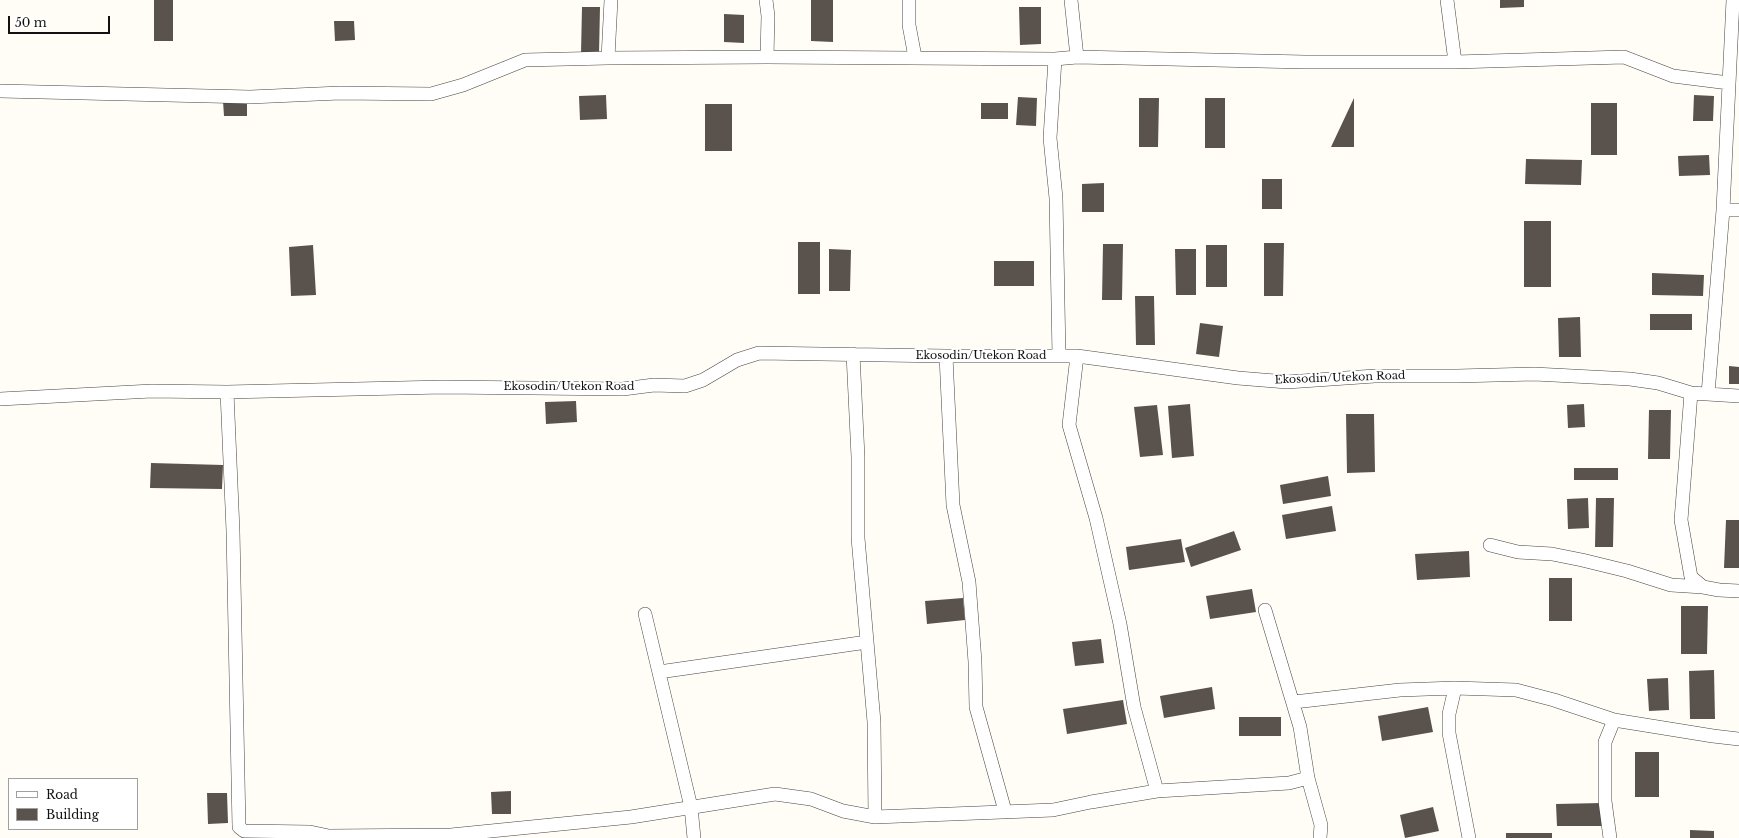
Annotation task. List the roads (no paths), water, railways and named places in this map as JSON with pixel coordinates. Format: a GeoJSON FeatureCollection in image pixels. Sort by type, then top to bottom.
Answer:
{"type":"FeatureCollection","features":[{"type":"Feature","properties":{"kind":"street"},"geometry":{"type":"LineString","coordinates":[[608,58],[611,0]]}},
{"type":"Feature","properties":{"kind":"street"},"geometry":{"type":"LineString","coordinates":[[766,0],[768,16],[767,57]]}},
{"type":"Feature","properties":{"kind":"street"},"geometry":{"type":"LineString","coordinates":[[909,0],[909,24],[915,57]]}},
{"type":"Feature","properties":{"kind":"street"},"geometry":{"type":"LineString","coordinates":[[1071,0],[1076,57]]}},
{"type":"Feature","properties":{"kind":"street"},"geometry":{"type":"LineString","coordinates":[[1447,0],[1455,62]]}},
{"type":"Feature","properties":{"kind":"street"},"geometry":{"type":"LineString","coordinates":[[1708,394],[1723,210],[1733,0]]}},
{"type":"Feature","properties":{"kind":"street"},"geometry":{"type":"LineString","coordinates":[[0,91],[250,97],[340,93],[430,94],[463,84],[525,60],[767,57],[1055,59],[1076,57],[1305,62],[1455,62],[1624,57],[1673,76],[1729,82]]}},
{"type":"Feature","properties":{"kind":"street"},"geometry":{"type":"LineString","coordinates":[[1055,59],[1050,138],[1056,198],[1059,356]]}},
{"type":"Feature","properties":{"kind":"street"},"geometry":{"type":"LineString","coordinates":[[1723,210],[1739,210]]}},
{"type":"Feature","properties":{"kind":"street","name":"Ekosodin/Utekon Road"},"geometry":{"type":"LineString","coordinates":[[0,399],[152,391],[228,392],[443,387],[623,389],[654,385],[685,386],[702,380],[737,360],[759,353],[946,356],[1076,356],[1238,378],[1287,382],[1375,376],[1534,374],[1630,379],[1658,383],[1691,394],[1739,396]]}},
{"type":"Feature","properties":{"kind":"street"},"geometry":{"type":"LineString","coordinates":[[853,354],[858,457],[858,538],[874,722],[875,817]]}},
{"type":"Feature","properties":{"kind":"street"},"geometry":{"type":"LineString","coordinates":[[946,356],[953,505],[969,582],[975,662],[976,707],[1005,811]]}},
{"type":"Feature","properties":{"kind":"street"},"geometry":{"type":"LineString","coordinates":[[1076,356],[1069,425],[1096,518],[1120,624],[1134,707],[1156,791]]}},
{"type":"Feature","properties":{"kind":"street"},"geometry":{"type":"LineString","coordinates":[[228,392],[233,531],[239,827],[247,831],[310,832],[329,836],[451,836],[631,817],[775,794],[811,799],[843,811],[875,817],[1053,810],[1156,791],[1290,783],[1308,778]]}},
{"type":"Feature","properties":{"kind":"street"},"geometry":{"type":"LineString","coordinates":[[1691,394],[1681,520],[1691,577],[1703,587]]}},
{"type":"Feature","properties":{"kind":"street"},"geometry":{"type":"LineString","coordinates":[[1490,545],[1518,552],[1552,554],[1582,560],[1627,571],[1671,585],[1739,591]]}},
{"type":"Feature","properties":{"kind":"street"},"geometry":{"type":"LineString","coordinates":[[1265,610],[1300,726],[1308,778],[1321,825],[1320,838]]}},
{"type":"Feature","properties":{"kind":"street"},"geometry":{"type":"LineString","coordinates":[[645,614],[691,807],[694,838]]}},
{"type":"Feature","properties":{"kind":"street"},"geometry":{"type":"LineString","coordinates":[[658,672],[866,642]]}},
{"type":"Feature","properties":{"kind":"street"},"geometry":{"type":"LineString","coordinates":[[1294,702],[1400,690],[1455,688],[1516,690],[1554,700],[1614,720],[1739,739]]}},
{"type":"Feature","properties":{"kind":"street"},"geometry":{"type":"LineString","coordinates":[[1455,688],[1449,714],[1449,734],[1469,838]]}},
{"type":"Feature","properties":{"kind":"street"},"geometry":{"type":"LineString","coordinates":[[1610,838],[1605,801],[1605,742],[1614,720]]}}]}
